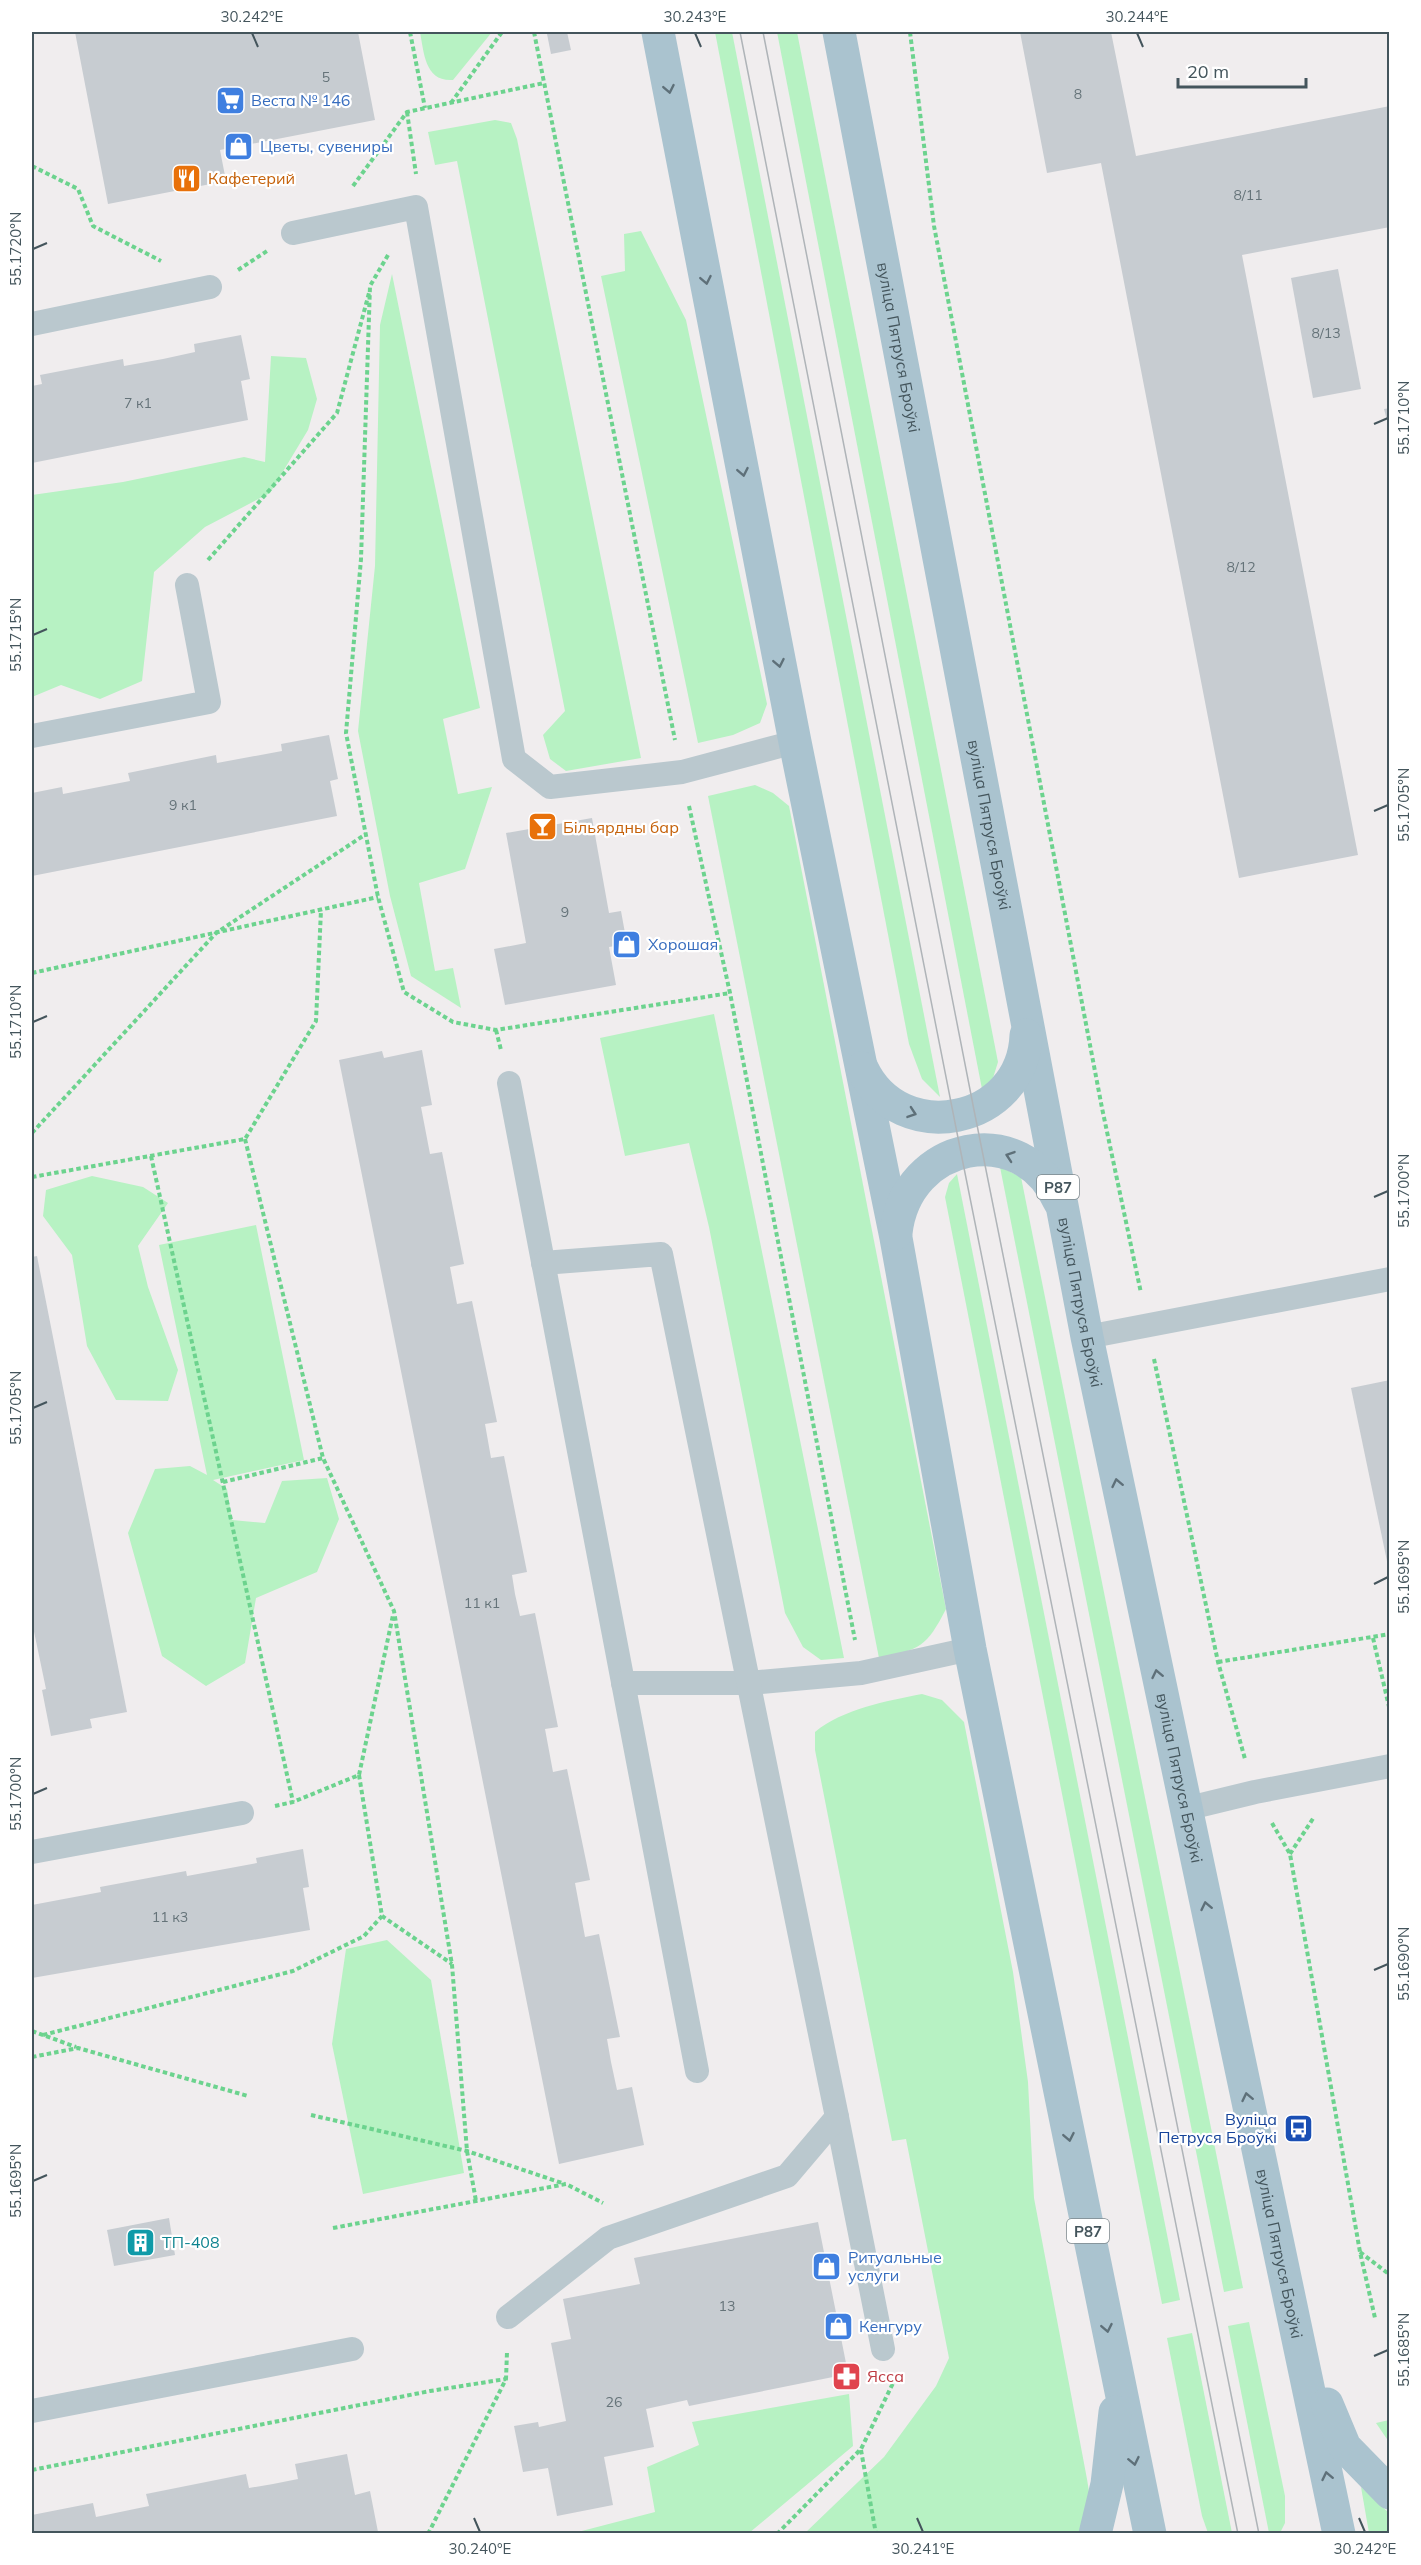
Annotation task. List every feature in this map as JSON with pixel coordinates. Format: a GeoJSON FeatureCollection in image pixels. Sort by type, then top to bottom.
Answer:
{"type":"FeatureCollection","features":[{"type":"Feature","properties":{"kind":"main road","name":"Р87"},"geometry":{"type":"LineString","coordinates":[[658,32],[795,742],[896,1238],[970,1649],[1150,2534]]}},
{"type":"Feature","properties":{"kind":"main road","name":"вуліца Пятруся Броўкі"},"geometry":{"type":"LineString","coordinates":[[839,32],[1087,1338],[1339,2534]]}},
{"type":"Feature","properties":{"kind":"main road"},"geometry":{"type":"LineString","coordinates":[[858,1059],[867,1079],[882,1096],[900,1109],[921,1116],[943,1118],[965,1114],[983,1107],[999,1095],[1012,1080],[1021,1062],[1026,1043],[1026,1023]]}},
{"type":"Feature","properties":{"kind":"main road"},"geometry":{"type":"LineString","coordinates":[[896,1238],[898,1217],[905,1197],[917,1179],[933,1165],[952,1155],[973,1150],[996,1152],[1019,1158],[1038,1172],[1054,1190],[1063,1211]]}},
{"type":"Feature","properties":{"kind":"main road"},"geometry":{"type":"LineString","coordinates":[[1299,2339],[1345,2447],[1389,2493]]}},
{"type":"Feature","properties":{"kind":"main road"},"geometry":{"type":"LineString","coordinates":[[1095,2534],[1107,2484],[1118,2383]]}},
{"type":"Feature","properties":{"kind":"lane"},"geometry":{"type":"LineString","coordinates":[[293,233],[416,207],[514,759],[550,787],[682,772],[795,742]]}},
{"type":"Feature","properties":{"kind":"lane"},"geometry":{"type":"LineString","coordinates":[[32,324],[210,287]]}},
{"type":"Feature","properties":{"kind":"lane"},"geometry":{"type":"LineString","coordinates":[[32,736],[208,702],[187,585]]}},
{"type":"Feature","properties":{"kind":"lane"},"geometry":{"type":"LineString","coordinates":[[509,1083],[697,2072]]}},
{"type":"Feature","properties":{"kind":"lane"},"geometry":{"type":"LineString","coordinates":[[543,1263],[660,1254],[883,2349]]}},
{"type":"Feature","properties":{"kind":"lane"},"geometry":{"type":"LineString","coordinates":[[1087,1338],[1389,1279]]}},
{"type":"Feature","properties":{"kind":"lane"},"geometry":{"type":"LineString","coordinates":[[623,1683],[749,1683],[861,1673],[970,1649]]}},
{"type":"Feature","properties":{"kind":"lane"},"geometry":{"type":"LineString","coordinates":[[1185,1809],[1255,1792],[1389,1766]]}},
{"type":"Feature","properties":{"kind":"lane"},"geometry":{"type":"LineString","coordinates":[[32,1852],[242,1813]]}},
{"type":"Feature","properties":{"kind":"lane"},"geometry":{"type":"LineString","coordinates":[[508,2317],[608,2238],[787,2176],[837,2117]]}},
{"type":"Feature","properties":{"kind":"lane"},"geometry":{"type":"LineString","coordinates":[[32,2411],[352,2349]]}},
{"type":"Feature","properties":{"kind":"path"},"geometry":{"type":"LineString","coordinates":[[410,32],[425,108]]}},
{"type":"Feature","properties":{"kind":"path"},"geometry":{"type":"LineString","coordinates":[[450,103],[502,32]]}},
{"type":"Feature","properties":{"kind":"path"},"geometry":{"type":"LineString","coordinates":[[534,32],[682,772],[730,993],[861,1673]]}},
{"type":"Feature","properties":{"kind":"path"},"geometry":{"type":"LineString","coordinates":[[910,32],[934,226],[1102,1108],[1218,1662],[1255,1792],[1290,1854],[1360,2252],[1375,2318]]}},
{"type":"Feature","properties":{"kind":"path"},"geometry":{"type":"LineString","coordinates":[[352,188],[407,112],[544,83]]}},
{"type":"Feature","properties":{"kind":"path"},"geometry":{"type":"LineString","coordinates":[[407,112],[416,169]]}},
{"type":"Feature","properties":{"kind":"path"},"geometry":{"type":"LineString","coordinates":[[32,166],[78,189],[93,226],[210,287],[293,233]]}},
{"type":"Feature","properties":{"kind":"path"},"geometry":{"type":"LineString","coordinates":[[187,585],[336,413],[370,286],[416,207]]}},
{"type":"Feature","properties":{"kind":"path"},"geometry":{"type":"LineString","coordinates":[[370,286],[361,559],[346,732],[378,897],[404,992],[453,1022],[496,1030],[730,993]]}},
{"type":"Feature","properties":{"kind":"path"},"geometry":{"type":"LineString","coordinates":[[32,1133],[216,933],[366,834]]}},
{"type":"Feature","properties":{"kind":"path"},"geometry":{"type":"LineString","coordinates":[[32,973],[378,897]]}},
{"type":"Feature","properties":{"kind":"path"},"geometry":{"type":"LineString","coordinates":[[321,910],[316,1021],[245,1139],[323,1458],[394,1611],[452,1965],[467,2151],[476,2201]]}},
{"type":"Feature","properties":{"kind":"path"},"geometry":{"type":"LineString","coordinates":[[32,1177],[245,1139]]}},
{"type":"Feature","properties":{"kind":"path"},"geometry":{"type":"LineString","coordinates":[[151,1156],[293,1802]]}},
{"type":"Feature","properties":{"kind":"path"},"geometry":{"type":"LineString","coordinates":[[223,1482],[323,1458]]}},
{"type":"Feature","properties":{"kind":"path"},"geometry":{"type":"LineString","coordinates":[[394,1611],[359,1775],[382,1916],[452,1965]]}},
{"type":"Feature","properties":{"kind":"path"},"geometry":{"type":"LineString","coordinates":[[1218,1662],[1389,1634]]}},
{"type":"Feature","properties":{"kind":"path"},"geometry":{"type":"LineString","coordinates":[[1373,1638],[1389,1711]]}},
{"type":"Feature","properties":{"kind":"path"},"geometry":{"type":"LineString","coordinates":[[242,1813],[293,1802],[359,1775]]}},
{"type":"Feature","properties":{"kind":"path"},"geometry":{"type":"LineString","coordinates":[[43,2035],[294,1971],[364,1936],[382,1916]]}},
{"type":"Feature","properties":{"kind":"path"},"geometry":{"type":"LineString","coordinates":[[32,2031],[78,2048],[248,2096]]}},
{"type":"Feature","properties":{"kind":"path"},"geometry":{"type":"LineString","coordinates":[[32,2057],[78,2048]]}},
{"type":"Feature","properties":{"kind":"path"},"geometry":{"type":"LineString","coordinates":[[311,2115],[467,2151],[566,2184],[646,2225]]}},
{"type":"Feature","properties":{"kind":"path"},"geometry":{"type":"LineString","coordinates":[[333,2228],[566,2184]]}},
{"type":"Feature","properties":{"kind":"path"},"geometry":{"type":"LineString","coordinates":[[1360,2252],[1389,2275]]}},
{"type":"Feature","properties":{"kind":"path"},"geometry":{"type":"LineString","coordinates":[[428,2534],[506,2379],[508,2317]]}},
{"type":"Feature","properties":{"kind":"path"},"geometry":{"type":"LineString","coordinates":[[32,2470],[430,2391],[506,2379]]}},
{"type":"Feature","properties":{"kind":"path"},"geometry":{"type":"LineString","coordinates":[[777,2534],[861,2449],[895,2380]]}},
{"type":"Feature","properties":{"kind":"path"},"geometry":{"type":"LineString","coordinates":[[861,2449],[876,2534]]}},
{"type":"Feature","properties":{"kind":"green space"},"geometry":{"type":"Polygon","coordinates":[[[420,32],[492,32],[453,80],[444,79],[431,71],[425,57],[420,32]]]}},
{"type":"Feature","properties":{"kind":"green space"},"geometry":{"type":"Polygon","coordinates":[[[715,32],[732,32],[940,1097],[922,1079],[909,1044],[715,32]]]}},
{"type":"Feature","properties":{"kind":"green space"},"geometry":{"type":"Polygon","coordinates":[[[777,32],[797,32],[998,1062],[993,1078],[982,1089],[777,32]]]}},
{"type":"Feature","properties":{"kind":"green space"},"geometry":{"type":"Polygon","coordinates":[[[495,120],[511,123],[517,139],[641,758],[566,771],[550,759],[543,735],[565,711],[457,161],[435,165],[428,132],[495,120]]]}},
{"type":"Feature","properties":{"kind":"green space"},"geometry":{"type":"Polygon","coordinates":[[[641,231],[686,320],[767,704],[760,723],[733,735],[698,743],[601,276],[625,271],[624,234],[641,231]]]}},
{"type":"Feature","properties":{"kind":"green space"},"geometry":{"type":"Polygon","coordinates":[[[392,274],[480,708],[443,719],[458,794],[492,787],[465,869],[419,883],[435,971],[453,968],[461,1008],[411,976],[390,896],[358,731],[375,566],[380,325],[392,274]]]}},
{"type":"Feature","properties":{"kind":"green space"},"geometry":{"type":"Polygon","coordinates":[[[271,356],[306,358],[317,399],[308,430],[270,493],[205,527],[154,572],[142,681],[100,699],[61,685],[32,697],[32,495],[123,482],[244,457],[265,462],[271,356]]]}},
{"type":"Feature","properties":{"kind":"green space"},"geometry":{"type":"Polygon","coordinates":[[[755,785],[773,793],[789,806],[946,1609],[933,1631],[921,1644],[904,1652],[879,1658],[708,796],[755,785]]]}},
{"type":"Feature","properties":{"kind":"green space"},"geometry":{"type":"Polygon","coordinates":[[[714,1014],[844,1658],[821,1660],[803,1647],[785,1613],[709,1227],[689,1143],[625,1156],[600,1038],[714,1014]]]}},
{"type":"Feature","properties":{"kind":"green space"},"geometry":{"type":"Polygon","coordinates":[[[1000,1167],[1021,1177],[1243,2288],[1224,2292],[1000,1167]]]}},
{"type":"Feature","properties":{"kind":"green space"},"geometry":{"type":"Polygon","coordinates":[[[957,1174],[1180,2300],[1162,2304],[945,1197],[949,1183],[957,1174]]]}},
{"type":"Feature","properties":{"kind":"green space"},"geometry":{"type":"Polygon","coordinates":[[[92,1176],[143,1187],[168,1203],[138,1246],[148,1287],[178,1370],[168,1401],[116,1400],[87,1346],[72,1255],[43,1216],[46,1190],[92,1176]]]}},
{"type":"Feature","properties":{"kind":"green space"},"geometry":{"type":"Polygon","coordinates":[[[256,1225],[304,1460],[213,1480],[227,1489],[232,1520],[265,1523],[282,1481],[327,1478],[339,1519],[317,1572],[256,1598],[245,1663],[206,1686],[162,1656],[128,1533],[155,1469],[190,1466],[207,1475],[159,1245],[256,1225]]]}},
{"type":"Feature","properties":{"kind":"green space"},"geometry":{"type":"Polygon","coordinates":[[[922,1694],[942,1700],[964,1722],[1013,1972],[1028,2082],[1034,2198],[1087,2479],[1093,2517],[1087,2533],[804,2534],[884,2457],[936,2386],[949,2358],[906,2139],[892,2141],[815,1750],[815,1732],[838,1717],[866,1707],[922,1694]]]}},
{"type":"Feature","properties":{"kind":"green space"},"geometry":{"type":"Polygon","coordinates":[[[387,1940],[431,1980],[464,2173],[363,2194],[332,2044],[346,1949],[387,1940]]]}},
{"type":"Feature","properties":{"kind":"green space"},"geometry":{"type":"Polygon","coordinates":[[[1249,2322],[1285,2496],[1285,2523],[1280,2533],[1269,2533],[1228,2326],[1249,2322]]]}},
{"type":"Feature","properties":{"kind":"green space"},"geometry":{"type":"Polygon","coordinates":[[[1192,2333],[1232,2533],[1208,2533],[1202,2516],[1167,2338],[1192,2333]]]}},
{"type":"Feature","properties":{"kind":"green space"},"geometry":{"type":"Polygon","coordinates":[[[849,2394],[853,2446],[749,2533],[574,2533],[655,2512],[647,2467],[699,2445],[692,2422],[849,2394]]]}},
{"type":"Feature","properties":{"kind":"green space"},"geometry":{"type":"Polygon","coordinates":[[[1390,2420],[1389,2442],[1376,2423],[1390,2420]]]}},
{"type":"Feature","properties":{"kind":"green space"},"geometry":{"type":"Polygon","coordinates":[[[1361,2487],[1389,2513],[1389,2533],[1369,2533],[1361,2487]]]}},
{"type":"Feature","properties":{"kind":"building","name":"Веста № 146"},"geometry":{"type":"Polygon","coordinates":[[[75,32],[358,32],[375,120],[220,150],[226,181],[108,204],[75,32]]]}},
{"type":"Feature","properties":{"kind":"building"},"geometry":{"type":"Polygon","coordinates":[[[567,32],[571,50],[551,54],[547,34],[567,32]]]}},
{"type":"Feature","properties":{"kind":"building"},"geometry":{"type":"Polygon","coordinates":[[[1020,32],[1111,32],[1136,156],[1390,106],[1390,227],[1242,255],[1358,855],[1239,878],[1101,163],[1047,173],[1020,32]]]}},
{"type":"Feature","properties":{"kind":"building"},"geometry":{"type":"Polygon","coordinates":[[[1338,269],[1361,389],[1313,398],[1291,278],[1338,269]]]}},
{"type":"Feature","properties":{"kind":"building"},"geometry":{"type":"Polygon","coordinates":[[[241,335],[250,379],[241,381],[248,420],[32,463],[32,386],[42,384],[40,375],[123,359],[124,366],[163,359],[195,352],[194,344],[241,335]]]}},
{"type":"Feature","properties":{"kind":"building"},"geometry":{"type":"Polygon","coordinates":[[[1390,408],[1390,427],[1389,428],[1384,409],[1390,408]]]}},
{"type":"Feature","properties":{"kind":"building"},"geometry":{"type":"Polygon","coordinates":[[[329,735],[338,779],[330,781],[337,816],[32,876],[32,793],[62,787],[63,794],[130,781],[128,773],[216,755],[217,763],[282,751],[281,744],[329,735]]]}},
{"type":"Feature","properties":{"kind":"building"},"geometry":{"type":"Polygon","coordinates":[[[592,818],[609,913],[621,911],[627,944],[609,947],[616,985],[505,1005],[494,949],[526,943],[506,833],[592,818]]]}},
{"type":"Feature","properties":{"kind":"building"},"geometry":{"type":"Polygon","coordinates":[[[422,1050],[432,1105],[421,1107],[430,1154],[442,1152],[464,1264],[450,1267],[457,1304],[472,1301],[497,1422],[485,1424],[491,1458],[504,1456],[527,1572],[512,1575],[515,1594],[520,1616],[535,1613],[558,1727],[545,1729],[553,1772],[567,1769],[590,1880],[575,1883],[585,1937],[599,1934],[620,2037],[607,2039],[611,2062],[617,2090],[632,2087],[644,2145],[559,2164],[339,1060],[382,1051],[384,1058],[422,1050]]]}},
{"type":"Feature","properties":{"kind":"building"},"geometry":{"type":"Polygon","coordinates":[[[37,1256],[127,1712],[90,1719],[92,1728],[51,1736],[42,1690],[46,1689],[32,1622],[32,1257],[37,1256]]]}},
{"type":"Feature","properties":{"kind":"building"},"geometry":{"type":"Polygon","coordinates":[[[1390,1380],[1390,1566],[1388,1566],[1351,1388],[1390,1380]]]}},
{"type":"Feature","properties":{"kind":"building"},"geometry":{"type":"Polygon","coordinates":[[[303,1849],[309,1887],[303,1888],[310,1930],[32,1978],[32,1905],[101,1892],[100,1887],[186,1871],[187,1876],[257,1863],[256,1858],[303,1849]]]}},
{"type":"Feature","properties":{"kind":"building","name":"ТП-408"},"geometry":{"type":"Polygon","coordinates":[[[169,2218],[175,2255],[114,2266],[107,2230],[169,2218]]]}},
{"type":"Feature","properties":{"kind":"building"},"geometry":{"type":"Polygon","coordinates":[[[818,2222],[846,2363],[852,2368],[840,2383],[833,2377],[689,2406],[687,2400],[646,2409],[654,2447],[604,2457],[613,2505],[557,2516],[548,2468],[523,2472],[514,2426],[538,2422],[539,2427],[566,2421],[551,2343],[571,2339],[563,2299],[640,2284],[634,2258],[818,2222]]]}},
{"type":"Feature","properties":{"kind":"building"},"geometry":{"type":"Polygon","coordinates":[[[347,2454],[355,2495],[370,2491],[378,2532],[32,2534],[32,2515],[93,2503],[96,2517],[149,2506],[146,2494],[246,2474],[249,2488],[273,2484],[298,2479],[295,2464],[347,2454]]]}},
{"type":"Feature","properties":{"kind":"tram line"},"geometry":{"type":"LineString","coordinates":[[740,32],[961,1153],[1238,2534]]}},
{"type":"Feature","properties":{"kind":"tram line"},"geometry":{"type":"LineString","coordinates":[[763,32],[974,1110],[1259,2534]]}},
{"type":"Feature","properties":{"kind":"place","name":"Веста № 146"},"geometry":{"type":"Point","coordinates":[230,100]}},
{"type":"Feature","properties":{"kind":"place","name":"Цветы, сувениры"},"geometry":{"type":"Point","coordinates":[239,146]}},
{"type":"Feature","properties":{"kind":"place","name":"Кафетерий"},"geometry":{"type":"Point","coordinates":[187,178]}},
{"type":"Feature","properties":{"kind":"place","name":"Більярдны бар"},"geometry":{"type":"Point","coordinates":[542,827]}},
{"type":"Feature","properties":{"kind":"place","name":"Хорошая"},"geometry":{"type":"Point","coordinates":[627,944]}},
{"type":"Feature","properties":{"kind":"place","name":"Вуліца Петруся Броўкі"},"geometry":{"type":"Point","coordinates":[1298,2128]}},
{"type":"Feature","properties":{"kind":"place","name":"ТП-408"},"geometry":{"type":"Point","coordinates":[141,2242]}},
{"type":"Feature","properties":{"kind":"place","name":"Ритуальные услуги"},"geometry":{"type":"Point","coordinates":[827,2266]}},
{"type":"Feature","properties":{"kind":"place","name":"Кенгуру"},"geometry":{"type":"Point","coordinates":[838,2326]}},
{"type":"Feature","properties":{"kind":"place","name":"Ясса"},"geometry":{"type":"Point","coordinates":[846,2376]}}]}
